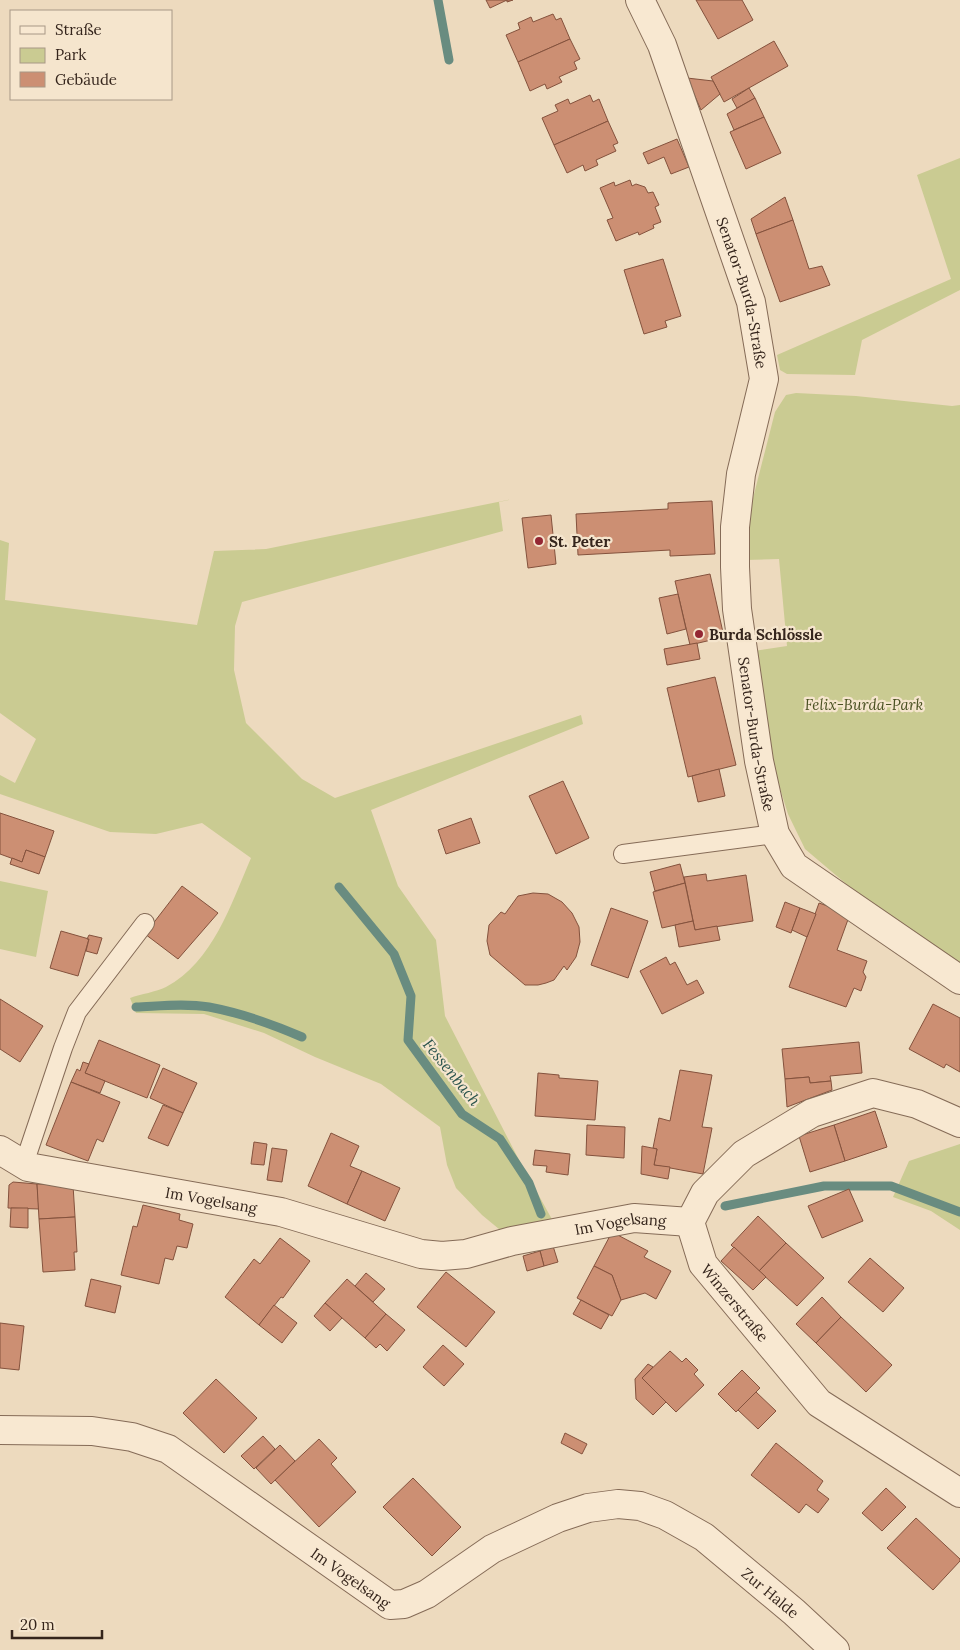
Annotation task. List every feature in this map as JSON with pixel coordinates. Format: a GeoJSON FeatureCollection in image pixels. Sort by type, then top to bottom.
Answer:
{"type":"FeatureCollection","features":[{"type":"Feature","properties":{"kind":"street","name":"Senator-Burda-Straße"},"geometry":{"type":"LineString","coordinates":[[640,0],[662,45],[751,302],[764,378],[741,474],[735,527],[735,567],[737,609],[759,761],[775,834],[794,866],[960,980]]}},
{"type":"Feature","properties":{"kind":"street"},"geometry":{"type":"LineString","coordinates":[[690,1222],[705,1193],[744,1154],[812,1113],[873,1093],[917,1104],[960,1124]]}},
{"type":"Feature","properties":{"kind":"street","name":"Im Vogelsang"},"geometry":{"type":"LineString","coordinates":[[0,1150],[28,1167],[281,1212],[421,1254],[442,1256],[466,1254],[512,1241],[634,1218],[690,1222]]}},
{"type":"Feature","properties":{"kind":"street","name":"Winzerstraße"},"geometry":{"type":"LineString","coordinates":[[690,1222],[703,1264],[819,1403],[960,1494]]}},
{"type":"Feature","properties":{"kind":"street","name":"Im Vogelsang"},"geometry":{"type":"LineString","coordinates":[[0,1430],[92,1431],[132,1437],[168,1449],[390,1605],[404,1604],[427,1594],[492,1549],[558,1518],[588,1508],[618,1504],[640,1506],[665,1515],[704,1537]]}},
{"type":"Feature","properties":{"kind":"street","name":"Zur Halde"},"geometry":{"type":"LineString","coordinates":[[704,1537],[794,1612],[836,1650]]}},
{"type":"Feature","properties":{"kind":"lane","name":"Senator-Burda-Straße"},"geometry":{"type":"LineString","coordinates":[[623,854],[775,834]]}},
{"type":"Feature","properties":{"kind":"lane"},"geometry":{"type":"LineString","coordinates":[[24,1164],[77,1012],[145,924]]}},
{"type":"Feature","properties":{"kind":"green space"},"geometry":{"type":"Polygon","coordinates":[[[960,158],[960,290],[862,340],[855,375],[787,374],[780,370],[777,355],[951,279],[917,175],[960,158]]]}},
{"type":"Feature","properties":{"kind":"green space","name":"Felix-Burda-Park"},"geometry":{"type":"Polygon","coordinates":[[[796,393],[856,396],[952,406],[960,405],[960,966],[907,926],[851,888],[805,849],[788,814],[777,779],[758,691],[754,651],[787,646],[779,559],[746,560],[750,510],[775,412],[786,395],[796,393]]]}},
{"type":"Feature","properties":{"kind":"green space"},"geometry":{"type":"Polygon","coordinates":[[[537,494],[499,502],[503,531],[242,602],[235,626],[234,670],[246,723],[302,779],[335,798],[581,715],[583,724],[371,810],[398,886],[436,940],[445,1016],[517,1156],[554,1223],[505,1234],[482,1215],[456,1188],[447,1165],[440,1127],[381,1084],[315,1057],[264,1033],[204,1014],[136,1013],[130,998],[166,987],[196,963],[208,947],[228,912],[251,858],[202,823],[156,834],[110,832],[0,794],[0,775],[15,783],[36,739],[0,713],[0,540],[9,543],[5,600],[197,625],[214,551],[266,549],[537,494]]]}},
{"type":"Feature","properties":{"kind":"green space"},"geometry":{"type":"Polygon","coordinates":[[[0,881],[48,891],[36,957],[0,949],[0,881]]]}},
{"type":"Feature","properties":{"kind":"green space"},"geometry":{"type":"Polygon","coordinates":[[[960,1144],[960,1230],[931,1211],[893,1197],[909,1161],[960,1144]]]}},
{"type":"Feature","properties":{"kind":"building"},"geometry":{"type":"Polygon","coordinates":[[[486,0],[507,0],[490,8],[486,0]]]}},
{"type":"Feature","properties":{"kind":"building"},"geometry":{"type":"Polygon","coordinates":[[[696,0],[742,0],[753,20],[718,39],[696,0]]]}},
{"type":"Feature","properties":{"kind":"building"},"geometry":{"type":"Polygon","coordinates":[[[553,14],[556,20],[561,18],[570,39],[518,62],[506,35],[520,29],[518,23],[531,17],[533,22],[553,14]]]}},
{"type":"Feature","properties":{"kind":"building"},"geometry":{"type":"Polygon","coordinates":[[[570,39],[580,59],[574,62],[577,69],[559,77],[562,82],[547,89],[545,84],[530,91],[518,62],[570,39]]]}},
{"type":"Feature","properties":{"kind":"building"},"geometry":{"type":"Polygon","coordinates":[[[774,41],[788,66],[724,102],[711,77],[774,41]]]}},
{"type":"Feature","properties":{"kind":"building"},"geometry":{"type":"Polygon","coordinates":[[[687,78],[713,81],[720,94],[701,110],[687,78]]]}},
{"type":"Feature","properties":{"kind":"building"},"geometry":{"type":"Polygon","coordinates":[[[749,88],[755,98],[737,108],[732,99],[749,88]]]}},
{"type":"Feature","properties":{"kind":"building"},"geometry":{"type":"Polygon","coordinates":[[[590,95],[593,102],[599,99],[608,121],[554,145],[542,118],[558,111],[555,105],[568,99],[570,104],[590,95]]]}},
{"type":"Feature","properties":{"kind":"building"},"geometry":{"type":"Polygon","coordinates":[[[755,98],[764,117],[734,130],[727,114],[755,98]]]}},
{"type":"Feature","properties":{"kind":"building"},"geometry":{"type":"Polygon","coordinates":[[[764,117],[781,153],[746,169],[730,132],[764,117]]]}},
{"type":"Feature","properties":{"kind":"building"},"geometry":{"type":"Polygon","coordinates":[[[608,121],[618,143],[613,145],[616,151],[596,160],[598,165],[585,171],[583,165],[567,173],[554,145],[608,121]]]}},
{"type":"Feature","properties":{"kind":"building"},"geometry":{"type":"Polygon","coordinates":[[[677,139],[689,167],[671,174],[664,157],[648,164],[643,153],[677,139]]]}},
{"type":"Feature","properties":{"kind":"building"},"geometry":{"type":"Polygon","coordinates":[[[630,180],[632,186],[636,184],[645,187],[648,193],[653,192],[659,205],[655,207],[661,222],[653,225],[654,228],[639,235],[638,232],[616,241],[607,220],[613,218],[600,188],[614,182],[615,186],[630,180]]]}},
{"type":"Feature","properties":{"kind":"building"},"geometry":{"type":"Polygon","coordinates":[[[785,197],[793,220],[756,234],[751,219],[785,197]]]}},
{"type":"Feature","properties":{"kind":"building"},"geometry":{"type":"Polygon","coordinates":[[[793,220],[809,269],[822,266],[830,285],[780,302],[756,234],[793,220]]]}},
{"type":"Feature","properties":{"kind":"building"},"geometry":{"type":"Polygon","coordinates":[[[663,259],[681,316],[665,321],[667,327],[644,334],[624,270],[663,259]]]}},
{"type":"Feature","properties":{"kind":"building"},"geometry":{"type":"Polygon","coordinates":[[[712,501],[715,554],[670,556],[670,550],[578,555],[576,514],[668,509],[668,503],[712,501]]]}},
{"type":"Feature","properties":{"kind":"building","name":"St. Peter"},"geometry":{"type":"Polygon","coordinates":[[[551,515],[556,564],[528,568],[522,518],[551,515]]]}},
{"type":"Feature","properties":{"kind":"building"},"geometry":{"type":"Polygon","coordinates":[[[710,574],[724,637],[690,645],[675,581],[710,574]]]}},
{"type":"Feature","properties":{"kind":"building"},"geometry":{"type":"Polygon","coordinates":[[[678,594],[686,629],[667,634],[659,598],[678,594]]]}},
{"type":"Feature","properties":{"kind":"building"},"geometry":{"type":"Polygon","coordinates":[[[697,643],[700,659],[667,665],[664,649],[697,643]]]}},
{"type":"Feature","properties":{"kind":"building"},"geometry":{"type":"Polygon","coordinates":[[[715,677],[736,765],[688,777],[667,688],[715,677]]]}},
{"type":"Feature","properties":{"kind":"building"},"geometry":{"type":"Polygon","coordinates":[[[719,769],[725,796],[698,802],[692,776],[719,769]]]}},
{"type":"Feature","properties":{"kind":"building"},"geometry":{"type":"Polygon","coordinates":[[[563,781],[589,838],[556,854],[529,796],[563,781]]]}},
{"type":"Feature","properties":{"kind":"building"},"geometry":{"type":"Polygon","coordinates":[[[0,813],[54,831],[45,857],[26,850],[22,862],[0,854],[0,813]]]}},
{"type":"Feature","properties":{"kind":"building"},"geometry":{"type":"Polygon","coordinates":[[[471,818],[480,843],[446,854],[438,830],[471,818]]]}},
{"type":"Feature","properties":{"kind":"building"},"geometry":{"type":"Polygon","coordinates":[[[26,850],[45,857],[39,874],[10,864],[12,858],[22,862],[26,850]]]}},
{"type":"Feature","properties":{"kind":"building"},"geometry":{"type":"Polygon","coordinates":[[[680,864],[685,883],[655,891],[650,872],[680,864]]]}},
{"type":"Feature","properties":{"kind":"building"},"geometry":{"type":"Polygon","coordinates":[[[706,874],[707,881],[746,875],[753,921],[695,930],[684,877],[706,874]]]}},
{"type":"Feature","properties":{"kind":"building"},"geometry":{"type":"Polygon","coordinates":[[[685,883],[693,921],[662,928],[653,892],[685,883]]]}},
{"type":"Feature","properties":{"kind":"building"},"geometry":{"type":"Polygon","coordinates":[[[182,886],[218,913],[178,959],[145,934],[182,886]]]}},
{"type":"Feature","properties":{"kind":"building"},"geometry":{"type":"Polygon","coordinates":[[[533,893],[548,894],[562,902],[572,913],[579,927],[580,942],[576,957],[567,970],[564,966],[554,980],[546,983],[525,985],[490,955],[487,941],[489,925],[501,912],[505,914],[518,896],[533,893]]]}},
{"type":"Feature","properties":{"kind":"building"},"geometry":{"type":"Polygon","coordinates":[[[785,902],[800,908],[791,933],[776,927],[785,902]]]}},
{"type":"Feature","properties":{"kind":"building"},"geometry":{"type":"Polygon","coordinates":[[[819,903],[850,914],[837,950],[867,961],[863,972],[866,977],[861,991],[854,988],[846,1007],[789,987],[819,903]]]}},
{"type":"Feature","properties":{"kind":"building"},"geometry":{"type":"Polygon","coordinates":[[[611,908],[648,921],[628,978],[591,965],[611,908]]]}},
{"type":"Feature","properties":{"kind":"building"},"geometry":{"type":"Polygon","coordinates":[[[800,908],[816,914],[807,937],[792,930],[800,908]]]}},
{"type":"Feature","properties":{"kind":"building"},"geometry":{"type":"Polygon","coordinates":[[[693,921],[695,930],[717,926],[720,940],[679,947],[675,925],[693,921]]]}},
{"type":"Feature","properties":{"kind":"building"},"geometry":{"type":"Polygon","coordinates":[[[61,931],[89,939],[78,976],[50,968],[61,931]]]}},
{"type":"Feature","properties":{"kind":"building"},"geometry":{"type":"Polygon","coordinates":[[[89,935],[102,938],[97,954],[86,951],[89,935]]]}},
{"type":"Feature","properties":{"kind":"building"},"geometry":{"type":"Polygon","coordinates":[[[666,957],[670,965],[675,962],[687,985],[697,980],[704,993],[662,1014],[640,971],[666,957]]]}},
{"type":"Feature","properties":{"kind":"building"},"geometry":{"type":"Polygon","coordinates":[[[0,999],[43,1026],[20,1062],[0,1049],[0,999]]]}},
{"type":"Feature","properties":{"kind":"building"},"geometry":{"type":"Polygon","coordinates":[[[933,1004],[960,1018],[960,1072],[946,1064],[944,1068],[909,1049],[933,1004]]]}},
{"type":"Feature","properties":{"kind":"building"},"geometry":{"type":"Polygon","coordinates":[[[99,1040],[160,1065],[147,1098],[85,1073],[99,1040]]]}},
{"type":"Feature","properties":{"kind":"building"},"geometry":{"type":"Polygon","coordinates":[[[859,1042],[862,1073],[830,1076],[831,1081],[810,1083],[809,1077],[785,1079],[782,1049],[859,1042]]]}},
{"type":"Feature","properties":{"kind":"building"},"geometry":{"type":"Polygon","coordinates":[[[83,1062],[89,1064],[85,1073],[105,1081],[100,1093],[71,1082],[77,1069],[80,1071],[83,1062]]]}},
{"type":"Feature","properties":{"kind":"building"},"geometry":{"type":"Polygon","coordinates":[[[163,1068],[197,1083],[183,1113],[150,1098],[163,1068]]]}},
{"type":"Feature","properties":{"kind":"building"},"geometry":{"type":"Polygon","coordinates":[[[680,1070],[712,1075],[702,1127],[712,1128],[703,1174],[654,1165],[657,1149],[653,1148],[659,1118],[670,1121],[680,1070]]]}},
{"type":"Feature","properties":{"kind":"building"},"geometry":{"type":"Polygon","coordinates":[[[538,1073],[559,1075],[559,1078],[598,1081],[595,1120],[535,1116],[538,1073]]]}},
{"type":"Feature","properties":{"kind":"building"},"geometry":{"type":"Polygon","coordinates":[[[809,1077],[810,1083],[831,1081],[832,1090],[787,1107],[785,1079],[809,1077]]]}},
{"type":"Feature","properties":{"kind":"building"},"geometry":{"type":"Polygon","coordinates":[[[71,1082],[120,1102],[103,1142],[97,1139],[88,1161],[46,1145],[71,1082]]]}},
{"type":"Feature","properties":{"kind":"building"},"geometry":{"type":"Polygon","coordinates":[[[163,1105],[183,1113],[168,1146],[148,1138],[163,1105]]]}},
{"type":"Feature","properties":{"kind":"building"},"geometry":{"type":"Polygon","coordinates":[[[875,1111],[887,1147],[845,1161],[834,1125],[875,1111]]]}},
{"type":"Feature","properties":{"kind":"building"},"geometry":{"type":"Polygon","coordinates":[[[587,1125],[625,1127],[624,1158],[586,1155],[587,1125]]]}},
{"type":"Feature","properties":{"kind":"building"},"geometry":{"type":"Polygon","coordinates":[[[834,1125],[845,1161],[810,1172],[799,1136],[834,1125]]]}},
{"type":"Feature","properties":{"kind":"building"},"geometry":{"type":"Polygon","coordinates":[[[331,1133],[359,1146],[350,1166],[362,1171],[347,1204],[308,1186],[331,1133]]]}},
{"type":"Feature","properties":{"kind":"building"},"geometry":{"type":"Polygon","coordinates":[[[254,1142],[267,1144],[264,1165],[251,1164],[254,1142]]]}},
{"type":"Feature","properties":{"kind":"building"},"geometry":{"type":"Polygon","coordinates":[[[642,1146],[657,1149],[654,1165],[670,1167],[668,1179],[641,1174],[642,1146]]]}},
{"type":"Feature","properties":{"kind":"building"},"geometry":{"type":"Polygon","coordinates":[[[272,1148],[287,1150],[282,1182],[267,1180],[272,1148]]]}},
{"type":"Feature","properties":{"kind":"building"},"geometry":{"type":"Polygon","coordinates":[[[535,1150],[570,1154],[568,1175],[546,1172],[547,1166],[533,1165],[535,1150]]]}},
{"type":"Feature","properties":{"kind":"building"},"geometry":{"type":"Polygon","coordinates":[[[362,1171],[400,1188],[385,1221],[347,1204],[362,1171]]]}},
{"type":"Feature","properties":{"kind":"building"},"geometry":{"type":"Polygon","coordinates":[[[13,1182],[37,1184],[39,1209],[8,1208],[9,1185],[13,1182]]]}},
{"type":"Feature","properties":{"kind":"building"},"geometry":{"type":"Polygon","coordinates":[[[37,1184],[73,1185],[75,1217],[39,1219],[37,1184]]]}},
{"type":"Feature","properties":{"kind":"building"},"geometry":{"type":"Polygon","coordinates":[[[849,1189],[863,1221],[822,1238],[808,1206],[849,1189]]]}},
{"type":"Feature","properties":{"kind":"building"},"geometry":{"type":"Polygon","coordinates":[[[143,1205],[180,1214],[179,1220],[193,1224],[187,1248],[177,1246],[173,1260],[165,1258],[159,1284],[121,1275],[133,1226],[137,1227],[143,1205]]]}},
{"type":"Feature","properties":{"kind":"building"},"geometry":{"type":"Polygon","coordinates":[[[11,1208],[28,1208],[28,1228],[10,1227],[11,1208]]]}},
{"type":"Feature","properties":{"kind":"building"},"geometry":{"type":"Polygon","coordinates":[[[758,1216],[786,1243],[759,1271],[731,1245],[758,1216]]]}},
{"type":"Feature","properties":{"kind":"building"},"geometry":{"type":"Polygon","coordinates":[[[75,1217],[77,1252],[74,1252],[75,1270],[43,1272],[39,1219],[75,1217]]]}},
{"type":"Feature","properties":{"kind":"building"},"geometry":{"type":"Polygon","coordinates":[[[612,1232],[648,1251],[644,1257],[671,1271],[656,1299],[645,1293],[621,1300],[612,1275],[594,1266],[612,1232]]]}},
{"type":"Feature","properties":{"kind":"building"},"geometry":{"type":"Polygon","coordinates":[[[280,1238],[310,1261],[283,1298],[281,1297],[259,1325],[225,1297],[254,1259],[260,1264],[280,1238]]]}},
{"type":"Feature","properties":{"kind":"building"},"geometry":{"type":"Polygon","coordinates":[[[786,1243],[824,1278],[797,1306],[759,1271],[786,1243]]]}},
{"type":"Feature","properties":{"kind":"building"},"geometry":{"type":"Polygon","coordinates":[[[553,1246],[558,1262],[544,1266],[540,1251],[553,1246]]]}},
{"type":"Feature","properties":{"kind":"building"},"geometry":{"type":"Polygon","coordinates":[[[734,1247],[766,1277],[753,1290],[721,1261],[734,1247]]]}},
{"type":"Feature","properties":{"kind":"building"},"geometry":{"type":"Polygon","coordinates":[[[540,1251],[544,1266],[527,1271],[523,1256],[540,1251]]]}},
{"type":"Feature","properties":{"kind":"building"},"geometry":{"type":"Polygon","coordinates":[[[870,1258],[904,1288],[883,1312],[848,1282],[870,1258]]]}},
{"type":"Feature","properties":{"kind":"building"},"geometry":{"type":"Polygon","coordinates":[[[594,1266],[612,1275],[621,1300],[612,1316],[577,1298],[594,1266]]]}},
{"type":"Feature","properties":{"kind":"building"},"geometry":{"type":"Polygon","coordinates":[[[446,1272],[495,1312],[466,1347],[417,1307],[446,1272]]]}},
{"type":"Feature","properties":{"kind":"building"},"geometry":{"type":"Polygon","coordinates":[[[366,1273],[385,1289],[373,1302],[355,1286],[366,1273]]]}},
{"type":"Feature","properties":{"kind":"building"},"geometry":{"type":"Polygon","coordinates":[[[91,1279],[121,1286],[115,1313],[85,1306],[91,1279]]]}},
{"type":"Feature","properties":{"kind":"building"},"geometry":{"type":"Polygon","coordinates":[[[347,1279],[386,1314],[365,1338],[325,1303],[347,1279]]]}},
{"type":"Feature","properties":{"kind":"building"},"geometry":{"type":"Polygon","coordinates":[[[822,1297],[841,1317],[816,1343],[796,1324],[822,1297]]]}},
{"type":"Feature","properties":{"kind":"building"},"geometry":{"type":"Polygon","coordinates":[[[581,1300],[609,1315],[601,1329],[573,1314],[581,1300]]]}},
{"type":"Feature","properties":{"kind":"building"},"geometry":{"type":"Polygon","coordinates":[[[325,1303],[342,1318],[330,1331],[314,1316],[325,1303]]]}},
{"type":"Feature","properties":{"kind":"building"},"geometry":{"type":"Polygon","coordinates":[[[274,1305],[297,1323],[282,1343],[259,1325],[274,1305]]]}},
{"type":"Feature","properties":{"kind":"building"},"geometry":{"type":"Polygon","coordinates":[[[386,1314],[405,1330],[387,1351],[380,1344],[376,1348],[365,1338],[386,1314]]]}},
{"type":"Feature","properties":{"kind":"building"},"geometry":{"type":"Polygon","coordinates":[[[841,1317],[892,1365],[866,1392],[816,1343],[841,1317]]]}},
{"type":"Feature","properties":{"kind":"building"},"geometry":{"type":"Polygon","coordinates":[[[0,1323],[24,1326],[19,1370],[0,1368],[0,1323]]]}},
{"type":"Feature","properties":{"kind":"building"},"geometry":{"type":"Polygon","coordinates":[[[443,1345],[464,1364],[444,1386],[423,1367],[443,1345]]]}},
{"type":"Feature","properties":{"kind":"building"},"geometry":{"type":"Polygon","coordinates":[[[670,1351],[682,1362],[686,1358],[698,1370],[694,1374],[704,1385],[676,1412],[642,1378],[670,1351]]]}},
{"type":"Feature","properties":{"kind":"building"},"geometry":{"type":"Polygon","coordinates":[[[648,1364],[653,1367],[642,1378],[666,1402],[653,1415],[636,1399],[635,1379],[648,1364]]]}},
{"type":"Feature","properties":{"kind":"building"},"geometry":{"type":"Polygon","coordinates":[[[742,1370],[760,1388],[736,1412],[718,1394],[742,1370]]]}},
{"type":"Feature","properties":{"kind":"building"},"geometry":{"type":"Polygon","coordinates":[[[216,1379],[257,1418],[224,1453],[183,1413],[216,1379]]]}},
{"type":"Feature","properties":{"kind":"building"},"geometry":{"type":"Polygon","coordinates":[[[756,1392],[776,1411],[758,1429],[738,1410],[756,1392]]]}},
{"type":"Feature","properties":{"kind":"building"},"geometry":{"type":"Polygon","coordinates":[[[565,1433],[587,1444],[582,1454],[561,1443],[565,1433]]]}},
{"type":"Feature","properties":{"kind":"building"},"geometry":{"type":"Polygon","coordinates":[[[263,1436],[275,1449],[254,1469],[241,1456],[263,1436]]]}},
{"type":"Feature","properties":{"kind":"building"},"geometry":{"type":"Polygon","coordinates":[[[319,1439],[337,1458],[331,1464],[356,1492],[319,1527],[275,1480],[319,1439]]]}},
{"type":"Feature","properties":{"kind":"building"},"geometry":{"type":"Polygon","coordinates":[[[776,1443],[823,1481],[817,1490],[829,1499],[818,1513],[806,1504],[799,1513],[751,1475],[776,1443]]]}},
{"type":"Feature","properties":{"kind":"building"},"geometry":{"type":"Polygon","coordinates":[[[280,1445],[295,1461],[271,1484],[256,1468],[280,1445]]]}},
{"type":"Feature","properties":{"kind":"building"},"geometry":{"type":"Polygon","coordinates":[[[413,1478],[461,1527],[432,1556],[383,1507],[413,1478]]]}},
{"type":"Feature","properties":{"kind":"building"},"geometry":{"type":"Polygon","coordinates":[[[886,1488],[906,1507],[882,1531],[862,1513],[886,1488]]]}},
{"type":"Feature","properties":{"kind":"building"},"geometry":{"type":"Polygon","coordinates":[[[916,1518],[960,1559],[933,1590],[887,1548],[916,1518]]]}},
{"type":"Feature","properties":{"kind":"waterway","name":"Fessenbach"},"geometry":{"type":"LineString","coordinates":[[438,0],[449,60]]}},
{"type":"Feature","properties":{"kind":"waterway","name":"Fessenbach"},"geometry":{"type":"LineString","coordinates":[[339,887],[394,954],[411,996],[408,1040],[462,1114],[500,1139],[529,1183],[541,1214]]}},
{"type":"Feature","properties":{"kind":"waterway"},"geometry":{"type":"LineString","coordinates":[[136,1007],[182,1005],[209,1007],[256,1019],[302,1037]]}},
{"type":"Feature","properties":{"kind":"waterway","name":"Fessenbach"},"geometry":{"type":"LineString","coordinates":[[725,1206],[824,1186],[891,1186],[960,1212]]}},
{"type":"Feature","properties":{"kind":"place","name":"St. Peter"},"geometry":{"type":"Point","coordinates":[539,541]}},
{"type":"Feature","properties":{"kind":"place","name":"Burda Schlössle"},"geometry":{"type":"Point","coordinates":[699,634]}}]}
